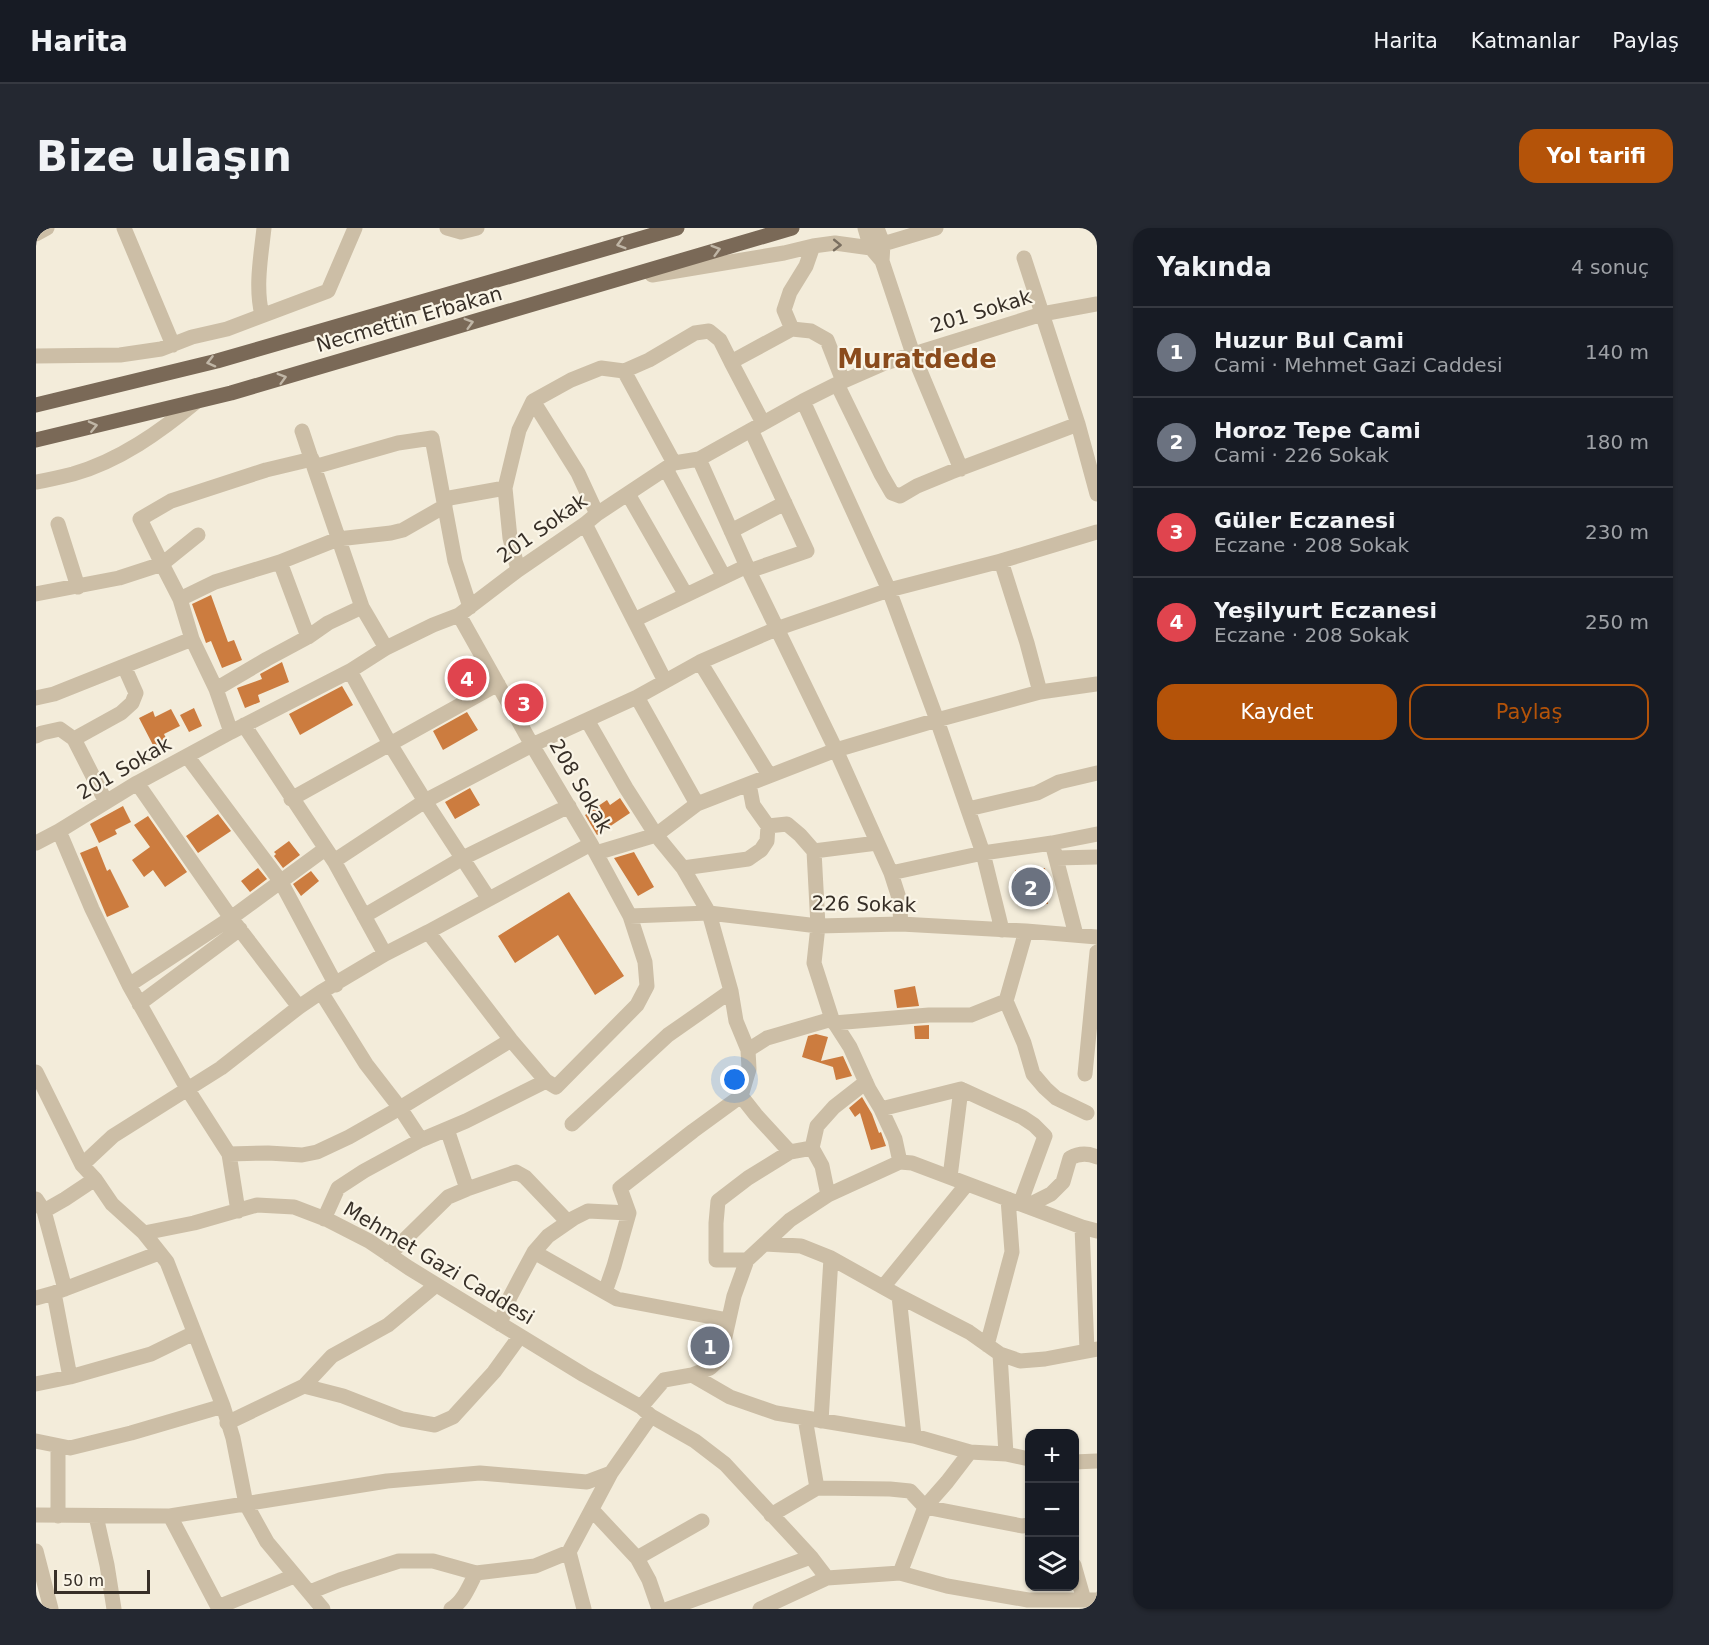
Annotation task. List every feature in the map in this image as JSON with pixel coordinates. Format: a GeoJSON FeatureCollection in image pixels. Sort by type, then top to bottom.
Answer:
{"type":"FeatureCollection","features":[{"type":"Feature","properties":{"kind":"main road","name":"Necmettin Erbakan"},"geometry":{"type":"LineString","coordinates":[[36,405],[217,361],[677,228]]}},
{"type":"Feature","properties":{"kind":"main road","name":"Necmettin Erbakan"},"geometry":{"type":"LineString","coordinates":[[36,440],[231,393],[792,228]]}},
{"type":"Feature","properties":{"kind":"street"},"geometry":{"type":"LineString","coordinates":[[36,234],[47,228]]}},
{"type":"Feature","properties":{"kind":"street"},"geometry":{"type":"LineString","coordinates":[[124,228],[173,345]]}},
{"type":"Feature","properties":{"kind":"street"},"geometry":{"type":"LineString","coordinates":[[262,315],[259,301],[264,228]]}},
{"type":"Feature","properties":{"kind":"street"},"geometry":{"type":"LineString","coordinates":[[36,356],[120,355],[161,349],[192,337],[227,329],[328,291],[355,228]]}},
{"type":"Feature","properties":{"kind":"street"},"geometry":{"type":"LineString","coordinates":[[447,228],[461,232],[477,228]]}},
{"type":"Feature","properties":{"kind":"street"},"geometry":{"type":"LineString","coordinates":[[865,228],[877,246],[913,354],[961,469]]}},
{"type":"Feature","properties":{"kind":"street"},"geometry":{"type":"LineString","coordinates":[[877,228],[877,246]]}},
{"type":"Feature","properties":{"kind":"street"},"geometry":{"type":"LineString","coordinates":[[613,281],[784,254],[835,243],[877,246],[936,228]]}},
{"type":"Feature","properties":{"kind":"street"},"geometry":{"type":"LineString","coordinates":[[792,329],[784,310],[790,292],[806,266],[813,246]]}},
{"type":"Feature","properties":{"kind":"street"},"geometry":{"type":"LineString","coordinates":[[1024,258],[1078,424],[1097,494]]}},
{"type":"Feature","properties":{"kind":"street","name":"201 Sokak"},"geometry":{"type":"LineString","coordinates":[[37,841],[59,831],[186,756],[350,671],[386,648],[464,611],[597,514],[670,466],[699,459],[803,401],[885,363],[1042,314],[1097,304]]}},
{"type":"Feature","properties":{"kind":"street"},"geometry":{"type":"LineString","coordinates":[[731,362],[792,329],[811,332],[827,340],[840,383],[881,474],[892,493],[900,496],[917,486],[1078,424]]}},
{"type":"Feature","properties":{"kind":"street"},"geometry":{"type":"LineString","coordinates":[[518,570],[510,538],[505,488],[519,430],[533,401],[571,380],[602,368],[624,371],[650,360],[695,333],[709,331],[720,340],[731,362],[785,503],[807,551],[724,577],[634,620]]}},
{"type":"Feature","properties":{"kind":"street"},"geometry":{"type":"LineString","coordinates":[[624,371],[724,577]]}},
{"type":"Feature","properties":{"kind":"street"},"geometry":{"type":"LineString","coordinates":[[36,482],[74,474],[120,455],[151,436],[197,401]]}},
{"type":"Feature","properties":{"kind":"street"},"geometry":{"type":"LineString","coordinates":[[533,401],[578,473],[597,514]]}},
{"type":"Feature","properties":{"kind":"street"},"geometry":{"type":"LineString","coordinates":[[803,401],[889,590],[983,853],[1002,930]]}},
{"type":"Feature","properties":{"kind":"street"},"geometry":{"type":"LineString","coordinates":[[302,431],[362,607],[386,648]]}},
{"type":"Feature","properties":{"kind":"street","name":"208 Sokak"},"geometry":{"type":"LineString","coordinates":[[313,463],[398,442],[432,438],[464,611],[498,684],[594,849],[630,916],[645,962],[646,986],[637,1005],[556,1087],[546,1081]]}},
{"type":"Feature","properties":{"kind":"street"},"geometry":{"type":"LineString","coordinates":[[699,459],[776,629],[836,750],[891,873],[899,898],[901,924]]}},
{"type":"Feature","properties":{"kind":"street"},"geometry":{"type":"LineString","coordinates":[[313,463],[266,470],[171,501],[140,519],[180,599],[192,639],[216,689],[238,728],[329,855],[385,954]]}},
{"type":"Feature","properties":{"kind":"street"},"geometry":{"type":"LineString","coordinates":[[180,599],[215,582],[280,562],[338,539],[403,530],[445,502],[505,488]]}},
{"type":"Feature","properties":{"kind":"street"},"geometry":{"type":"LineString","coordinates":[[628,494],[686,595]]}},
{"type":"Feature","properties":{"kind":"street"},"geometry":{"type":"LineString","coordinates":[[731,531],[785,503]]}},
{"type":"Feature","properties":{"kind":"street"},"geometry":{"type":"LineString","coordinates":[[58,524],[78,586]]}},
{"type":"Feature","properties":{"kind":"street"},"geometry":{"type":"LineString","coordinates":[[585,524],[665,681]]}},
{"type":"Feature","properties":{"kind":"street"},"geometry":{"type":"LineString","coordinates":[[140,1004],[281,882],[425,801],[532,745],[637,697],[700,662],[776,629],[889,590],[1001,561],[1097,532]]}},
{"type":"Feature","properties":{"kind":"street"},"geometry":{"type":"LineString","coordinates":[[36,594],[119,578],[162,564],[198,535]]}},
{"type":"Feature","properties":{"kind":"street"},"geometry":{"type":"LineString","coordinates":[[1001,561],[1040,692]]}},
{"type":"Feature","properties":{"kind":"street"},"geometry":{"type":"LineString","coordinates":[[280,562],[308,638]]}},
{"type":"Feature","properties":{"kind":"street"},"geometry":{"type":"LineString","coordinates":[[216,689],[308,638],[328,623],[362,607]]}},
{"type":"Feature","properties":{"kind":"street"},"geometry":{"type":"LineString","coordinates":[[36,698],[54,694],[192,639]]}},
{"type":"Feature","properties":{"kind":"street"},"geometry":{"type":"LineString","coordinates":[[700,662],[769,775]]}},
{"type":"Feature","properties":{"kind":"street"},"geometry":{"type":"LineString","coordinates":[[74,739],[121,713],[132,703],[136,693],[124,666]]}},
{"type":"Feature","properties":{"kind":"street"},"geometry":{"type":"LineString","coordinates":[[350,671],[390,744],[489,899]]}},
{"type":"Feature","properties":{"kind":"street"},"geometry":{"type":"LineString","coordinates":[[291,799],[498,684]]}},
{"type":"Feature","properties":{"kind":"street"},"geometry":{"type":"LineString","coordinates":[[82,1165],[113,1136],[221,1068],[321,992],[385,954],[489,899],[594,849],[656,835],[697,804],[836,750],[1040,692],[1097,684]]}},
{"type":"Feature","properties":{"kind":"street"},"geometry":{"type":"LineString","coordinates":[[637,697],[697,804]]}},
{"type":"Feature","properties":{"kind":"street"},"geometry":{"type":"LineString","coordinates":[[587,720],[626,788],[656,835],[683,868],[709,913],[731,991],[736,1021],[748,1050],[749,1069],[741,1096],[620,1188],[628,1213],[605,1292]]}},
{"type":"Feature","properties":{"kind":"street"},"geometry":{"type":"LineString","coordinates":[[36,736],[60,729],[74,739],[106,802]]}},
{"type":"Feature","properties":{"kind":"street"},"geometry":{"type":"LineString","coordinates":[[186,756],[281,882],[336,985]]}},
{"type":"Feature","properties":{"kind":"street"},"geometry":{"type":"LineString","coordinates":[[968,809],[1037,793],[1059,782],[1097,773]]}},
{"type":"Feature","properties":{"kind":"street"},"geometry":{"type":"LineString","coordinates":[[137,783],[236,923],[299,1007]]}},
{"type":"Feature","properties":{"kind":"street"},"geometry":{"type":"LineString","coordinates":[[683,868],[748,859],[761,850],[767,841],[768,826],[753,805],[750,784]]}},
{"type":"Feature","properties":{"kind":"street"},"geometry":{"type":"LineString","coordinates":[[364,916],[462,858],[569,806]]}},
{"type":"Feature","properties":{"kind":"street"},"geometry":{"type":"LineString","coordinates":[[768,826],[787,824],[814,851],[818,926],[814,963],[833,1021],[850,1047],[866,1082],[882,1109],[895,1139],[900,1162]]}},
{"type":"Feature","properties":{"kind":"street"},"geometry":{"type":"LineString","coordinates":[[59,831],[92,909],[129,985],[188,1090],[229,1154],[238,1210]]}},
{"type":"Feature","properties":{"kind":"street"},"geometry":{"type":"LineString","coordinates":[[1054,850],[1097,834]]}},
{"type":"Feature","properties":{"kind":"street"},"geometry":{"type":"LineString","coordinates":[[814,851],[877,843]]}},
{"type":"Feature","properties":{"kind":"street"},"geometry":{"type":"LineString","coordinates":[[891,873],[983,853],[1054,850],[1097,857]]}},
{"type":"Feature","properties":{"kind":"street"},"geometry":{"type":"LineString","coordinates":[[1054,850],[1076,935]]}},
{"type":"Feature","properties":{"kind":"street","name":"226 Sokak"},"geometry":{"type":"LineString","coordinates":[[630,916],[709,913],[818,926],[901,924],[1097,937]]}},
{"type":"Feature","properties":{"kind":"street"},"geometry":{"type":"LineString","coordinates":[[129,985],[236,923]]}},
{"type":"Feature","properties":{"kind":"street"},"geometry":{"type":"LineString","coordinates":[[1026,931],[1006,1001],[1024,1043],[1033,1074],[1056,1098],[1088,1113]]}},
{"type":"Feature","properties":{"kind":"street"},"geometry":{"type":"LineString","coordinates":[[324,1219],[338,1188],[364,1171],[421,1140],[546,1081],[511,1040],[428,932]]}},
{"type":"Feature","properties":{"kind":"street"},"geometry":{"type":"LineString","coordinates":[[1085,1074],[1097,952]]}},
{"type":"Feature","properties":{"kind":"street"},"geometry":{"type":"LineString","coordinates":[[572,1124],[668,1035],[731,991]]}},
{"type":"Feature","properties":{"kind":"street"},"geometry":{"type":"LineString","coordinates":[[321,992],[366,1064],[421,1140]]}},
{"type":"Feature","properties":{"kind":"street"},"geometry":{"type":"LineString","coordinates":[[748,1050],[767,1038],[833,1021],[929,1015],[971,1016],[1006,1001]]}},
{"type":"Feature","properties":{"kind":"street"},"geometry":{"type":"LineString","coordinates":[[229,1154],[302,1155],[317,1152],[400,1108],[511,1040]]}},
{"type":"Feature","properties":{"kind":"street"},"geometry":{"type":"LineString","coordinates":[[36,1072],[40,1092],[82,1165],[112,1204],[144,1233],[166,1262],[223,1406],[233,1438],[246,1504],[267,1542],[322,1609]]}},
{"type":"Feature","properties":{"kind":"street"},"geometry":{"type":"LineString","coordinates":[[828,1195],[822,1166],[812,1149],[817,1126],[834,1107],[866,1082]]}},
{"type":"Feature","properties":{"kind":"street"},"geometry":{"type":"LineString","coordinates":[[882,1109],[961,1089],[1022,1117],[1045,1136],[1018,1203],[1011,1252],[987,1345]]}},
{"type":"Feature","properties":{"kind":"street"},"geometry":{"type":"LineString","coordinates":[[950,1177],[961,1089]]}},
{"type":"Feature","properties":{"kind":"street"},"geometry":{"type":"LineString","coordinates":[[741,1096],[790,1152]]}},
{"type":"Feature","properties":{"kind":"street"},"geometry":{"type":"LineString","coordinates":[[447,1129],[467,1189]]}},
{"type":"Feature","properties":{"kind":"street"},"geometry":{"type":"LineString","coordinates":[[747,1260],[716,1260],[718,1201],[748,1178],[790,1152],[812,1149]]}},
{"type":"Feature","properties":{"kind":"street"},"geometry":{"type":"LineString","coordinates":[[1018,1203],[1051,1194],[1063,1182],[1070,1158],[1076,1154],[1090,1154],[1097,1157]]}},
{"type":"Feature","properties":{"kind":"street"},"geometry":{"type":"LineString","coordinates":[[310,1592],[399,1561],[433,1561],[476,1573],[535,1566],[569,1552],[664,1380],[692,1375],[710,1368],[720,1359],[734,1296],[747,1260],[790,1220],[828,1195],[900,1162],[912,1163],[1090,1229],[1092,1349],[1045,1359],[1020,1361],[1000,1354],[969,1332],[831,1257],[801,1246],[765,1244]]}},
{"type":"Feature","properties":{"kind":"street"},"geometry":{"type":"LineString","coordinates":[[389,1255],[448,1197],[516,1172],[525,1177],[567,1222]]}},
{"type":"Feature","properties":{"kind":"street"},"geometry":{"type":"LineString","coordinates":[[70,1377],[60,1291],[40,1205],[65,1199],[95,1179]]}},
{"type":"Feature","properties":{"kind":"street"},"geometry":{"type":"LineString","coordinates":[[883,1287],[967,1184]]}},
{"type":"Feature","properties":{"kind":"street","name":"Mehmet Gazi Caddesi"},"geometry":{"type":"LineString","coordinates":[[144,1233],[194,1223],[257,1205],[294,1207],[369,1241],[436,1285],[695,1441],[725,1464],[812,1557],[827,1578]]}},
{"type":"Feature","properties":{"kind":"street"},"geometry":{"type":"LineString","coordinates":[[500,1323],[510,1296],[534,1252],[548,1236],[567,1222],[588,1212],[628,1213]]}},
{"type":"Feature","properties":{"kind":"street"},"geometry":{"type":"LineString","coordinates":[[534,1252],[617,1299],[728,1320]]}},
{"type":"Feature","properties":{"kind":"street"},"geometry":{"type":"LineString","coordinates":[[36,1298],[159,1253]]}},
{"type":"Feature","properties":{"kind":"street"},"geometry":{"type":"LineString","coordinates":[[821,1421],[831,1257]]}},
{"type":"Feature","properties":{"kind":"street"},"geometry":{"type":"LineString","coordinates":[[227,1423],[304,1386],[332,1356],[388,1325],[436,1285]]}},
{"type":"Feature","properties":{"kind":"street"},"geometry":{"type":"LineString","coordinates":[[899,1296],[914,1436]]}},
{"type":"Feature","properties":{"kind":"street"},"geometry":{"type":"LineString","coordinates":[[36,1384],[70,1377],[151,1354],[194,1333]]}},
{"type":"Feature","properties":{"kind":"street"},"geometry":{"type":"LineString","coordinates":[[304,1386],[343,1396],[402,1419],[435,1425],[453,1417],[494,1372],[520,1336]]}},
{"type":"Feature","properties":{"kind":"street"},"geometry":{"type":"LineString","coordinates":[[1000,1354],[1006,1454]]}},
{"type":"Feature","properties":{"kind":"street"},"geometry":{"type":"LineString","coordinates":[[692,1375],[729,1397],[776,1413],[914,1436],[970,1452],[1006,1454],[1025,1458]]}},
{"type":"Feature","properties":{"kind":"street"},"geometry":{"type":"LineString","coordinates":[[36,1441],[70,1448],[223,1406]]}},
{"type":"Feature","properties":{"kind":"street"},"geometry":{"type":"LineString","coordinates":[[805,1418],[817,1488]]}},
{"type":"Feature","properties":{"kind":"street"},"geometry":{"type":"LineString","coordinates":[[58,1446],[58,1516]]}},
{"type":"Feature","properties":{"kind":"street"},"geometry":{"type":"LineString","coordinates":[[900,1573],[925,1507],[970,1452]]}},
{"type":"Feature","properties":{"kind":"street"},"geometry":{"type":"LineString","coordinates":[[1079,1462],[1097,1461]]}},
{"type":"Feature","properties":{"kind":"street"},"geometry":{"type":"LineString","coordinates":[[36,1515],[170,1516],[387,1480],[480,1473],[586,1482],[611,1473]]}},
{"type":"Feature","properties":{"kind":"street"},"geometry":{"type":"LineString","coordinates":[[771,1515],[817,1488],[890,1489],[910,1491],[925,1507],[1025,1526]]}},
{"type":"Feature","properties":{"kind":"street"},"geometry":{"type":"LineString","coordinates":[[592,1510],[637,1558],[649,1580],[659,1609]]}},
{"type":"Feature","properties":{"kind":"street"},"geometry":{"type":"LineString","coordinates":[[96,1516],[114,1609]]}},
{"type":"Feature","properties":{"kind":"street"},"geometry":{"type":"LineString","coordinates":[[170,1516],[219,1608],[294,1576]]}},
{"type":"Feature","properties":{"kind":"street"},"geometry":{"type":"LineString","coordinates":[[637,1558],[702,1521]]}},
{"type":"Feature","properties":{"kind":"street"},"geometry":{"type":"LineString","coordinates":[[36,1551],[51,1609]]}},
{"type":"Feature","properties":{"kind":"street"},"geometry":{"type":"LineString","coordinates":[[569,1552],[584,1609]]}},
{"type":"Feature","properties":{"kind":"street"},"geometry":{"type":"LineString","coordinates":[[668,1609],[812,1557]]}},
{"type":"Feature","properties":{"kind":"street"},"geometry":{"type":"LineString","coordinates":[[456,1608],[476,1573]]}},
{"type":"Feature","properties":{"kind":"street"},"geometry":{"type":"LineString","coordinates":[[760,1609],[827,1578],[900,1573],[947,1586],[1028,1600],[1090,1600],[1079,1576]]}},
{"type":"Feature","properties":{"kind":"building"},"geometry":{"type":"Polygon","coordinates":[[[211,595],[228,642],[234,640],[242,660],[222,668],[211,641],[206,643],[192,604],[211,595]]]}},
{"type":"Feature","properties":{"kind":"building"},"geometry":{"type":"Polygon","coordinates":[[[282,662],[289,682],[258,695],[260,702],[245,708],[237,688],[262,679],[260,674],[282,662]]]}},
{"type":"Feature","properties":{"kind":"building"},"geometry":{"type":"Polygon","coordinates":[[[342,686],[353,705],[300,735],[289,714],[342,686]]]}},
{"type":"Feature","properties":{"kind":"building"},"geometry":{"type":"Polygon","coordinates":[[[194,708],[202,726],[189,732],[180,715],[194,708]]]}},
{"type":"Feature","properties":{"kind":"building"},"geometry":{"type":"Polygon","coordinates":[[[171,709],[180,726],[164,734],[167,740],[154,747],[139,718],[153,711],[155,717],[171,709]]]}},
{"type":"Feature","properties":{"kind":"building"},"geometry":{"type":"Polygon","coordinates":[[[467,712],[478,730],[443,750],[433,731],[467,712]]]}},
{"type":"Feature","properties":{"kind":"building"},"geometry":{"type":"Polygon","coordinates":[[[470,788],[480,805],[455,819],[445,802],[470,788]]]}},
{"type":"Feature","properties":{"kind":"building"},"geometry":{"type":"Polygon","coordinates":[[[620,798],[630,813],[597,835],[585,815],[607,800],[610,805],[620,798]]]}},
{"type":"Feature","properties":{"kind":"building"},"geometry":{"type":"Polygon","coordinates":[[[123,806],[131,822],[115,830],[117,834],[99,843],[90,824],[123,806]]]}},
{"type":"Feature","properties":{"kind":"building"},"geometry":{"type":"Polygon","coordinates":[[[218,814],[231,831],[198,853],[186,836],[218,814]]]}},
{"type":"Feature","properties":{"kind":"building"},"geometry":{"type":"Polygon","coordinates":[[[148,816],[187,872],[165,887],[153,870],[144,877],[132,860],[150,847],[134,825],[148,816]]]}},
{"type":"Feature","properties":{"kind":"building"},"geometry":{"type":"Polygon","coordinates":[[[289,841],[300,855],[283,868],[274,856],[276,854],[274,852],[289,841]]]}},
{"type":"Feature","properties":{"kind":"building"},"geometry":{"type":"Polygon","coordinates":[[[97,846],[107,871],[110,869],[129,907],[107,917],[80,853],[97,846]]]}},
{"type":"Feature","properties":{"kind":"building"},"geometry":{"type":"Polygon","coordinates":[[[634,852],[654,887],[638,896],[614,858],[634,852]]]}},
{"type":"Feature","properties":{"kind":"building"},"geometry":{"type":"Polygon","coordinates":[[[258,868],[267,879],[250,892],[241,881],[258,868]]]}},
{"type":"Feature","properties":{"kind":"building"},"geometry":{"type":"Polygon","coordinates":[[[1045,868],[1048,904],[1017,905],[1015,870],[1045,868]]]}},
{"type":"Feature","properties":{"kind":"building"},"geometry":{"type":"Polygon","coordinates":[[[311,871],[319,881],[301,896],[293,884],[311,871]]]}},
{"type":"Feature","properties":{"kind":"building"},"geometry":{"type":"Polygon","coordinates":[[[569,892],[624,976],[595,995],[558,935],[515,963],[498,936],[569,892]]]}},
{"type":"Feature","properties":{"kind":"building"},"geometry":{"type":"Polygon","coordinates":[[[915,986],[919,1006],[897,1008],[894,990],[915,986]]]}},
{"type":"Feature","properties":{"kind":"building"},"geometry":{"type":"Polygon","coordinates":[[[929,1025],[929,1039],[915,1039],[914,1026],[929,1025]]]}},
{"type":"Feature","properties":{"kind":"building"},"geometry":{"type":"Polygon","coordinates":[[[816,1034],[828,1037],[821,1061],[843,1056],[852,1076],[836,1080],[833,1067],[802,1057],[808,1036],[816,1034]]]}},
{"type":"Feature","properties":{"kind":"building"},"geometry":{"type":"Polygon","coordinates":[[[862,1097],[886,1146],[871,1150],[860,1113],[855,1117],[849,1108],[862,1097]]]}},
{"type":"Feature","properties":{"kind":"building"},"geometry":{"type":"Polygon","coordinates":[[[705,1332],[716,1334],[711,1354],[707,1358],[700,1356],[705,1332]]]}},
{"type":"Feature","properties":{"kind":"place","name":"Yeşilyurt Eczanesi"},"geometry":{"type":"Point","coordinates":[467,678]}},
{"type":"Feature","properties":{"kind":"place","name":"Güler Eczanesi"},"geometry":{"type":"Point","coordinates":[524,703]}},
{"type":"Feature","properties":{"kind":"place","name":"Horoz Tepe Cami"},"geometry":{"type":"Point","coordinates":[1031,887]}},
{"type":"Feature","properties":{"kind":"place","name":"Huzur Bul Cami"},"geometry":{"type":"Point","coordinates":[710,1346]}},
{"type":"Feature","properties":{"kind":"district","name":"Muratdede"},"geometry":{"type":"Point","coordinates":[917,359]}}]}
